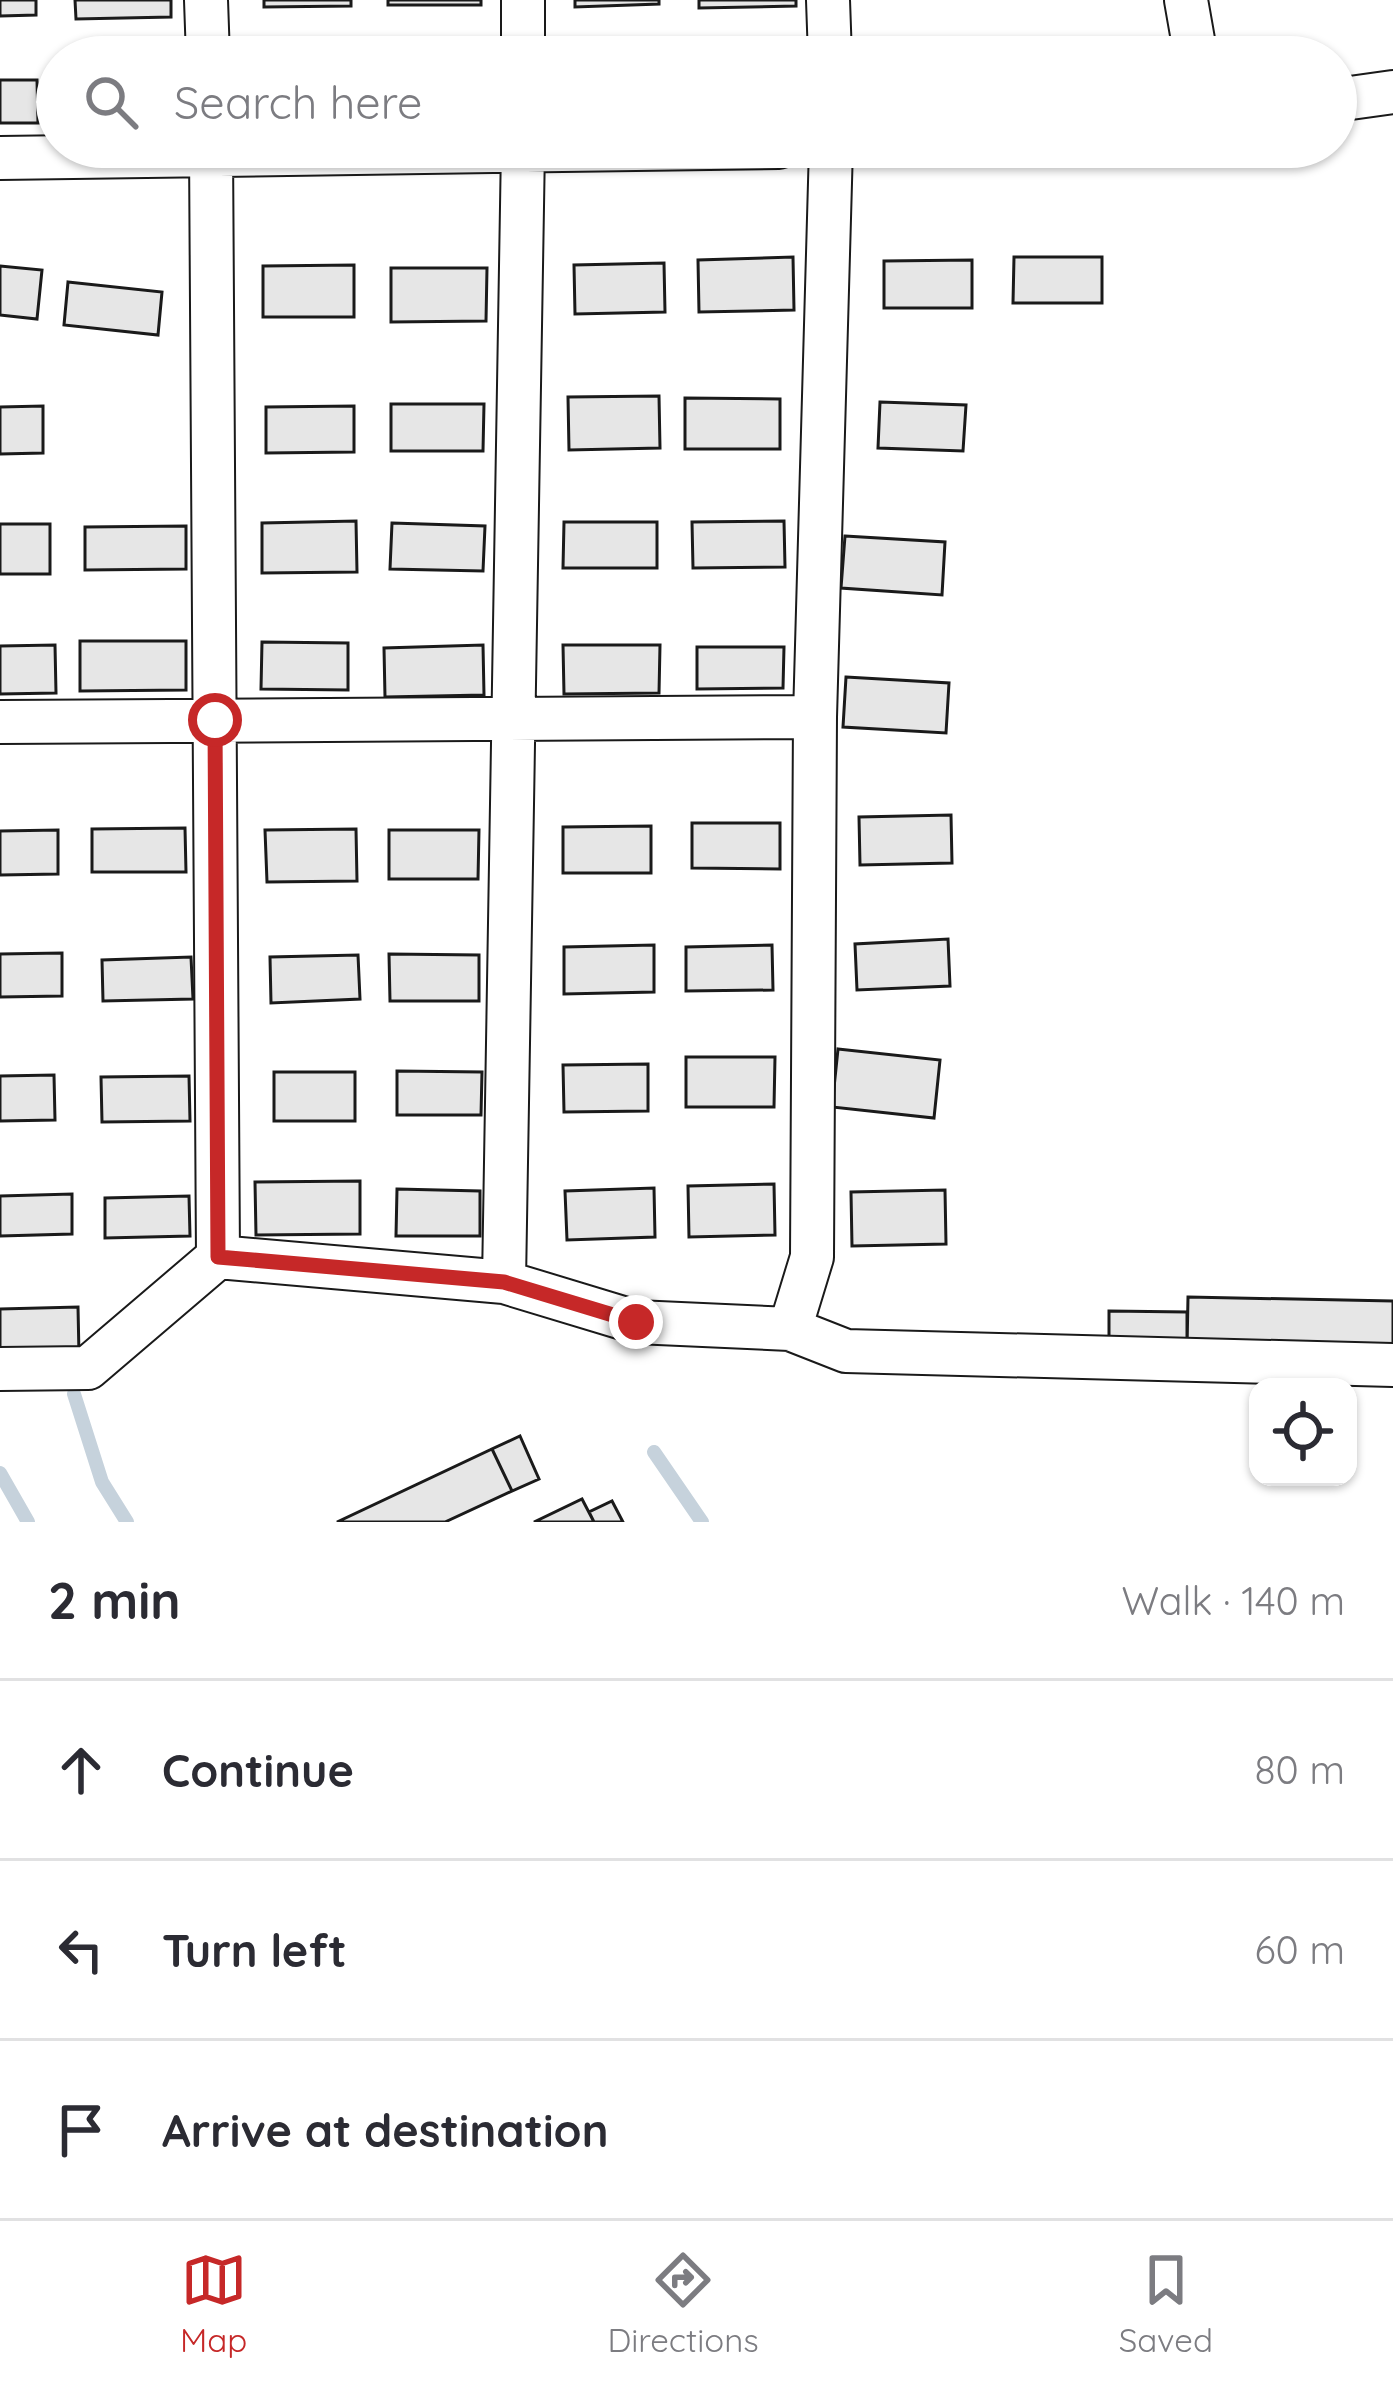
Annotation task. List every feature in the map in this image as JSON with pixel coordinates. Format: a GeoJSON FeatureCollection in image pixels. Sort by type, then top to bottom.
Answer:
{"type":"FeatureCollection","features":[{"type":"Feature","properties":{"kind":"street"},"geometry":{"type":"LineString","coordinates":[[206,0],[207,36]]}},
{"type":"Feature","properties":{"kind":"street"},"geometry":{"type":"LineString","coordinates":[[523,0],[523,36]]}},
{"type":"Feature","properties":{"kind":"street"},"geometry":{"type":"LineString","coordinates":[[828,0],[829,36]]}},
{"type":"Feature","properties":{"kind":"street"},"geometry":{"type":"LineString","coordinates":[[1186,0],[1192,36]]}},
{"type":"Feature","properties":{"kind":"street"},"geometry":{"type":"LineString","coordinates":[[1357,97],[1393,92]]}},
{"type":"Feature","properties":{"kind":"street"},"geometry":{"type":"LineString","coordinates":[[0,158],[36,157]]}},
{"type":"Feature","properties":{"kind":"street"},"geometry":{"type":"LineString","coordinates":[[211,168],[218,1257]]}},
{"type":"Feature","properties":{"kind":"street"},"geometry":{"type":"LineString","coordinates":[[504,1282],[523,168]]}},
{"type":"Feature","properties":{"kind":"street"},"geometry":{"type":"LineString","coordinates":[[790,1329],[812,1257],[815,717],[830,168]]}},
{"type":"Feature","properties":{"kind":"street"},"geometry":{"type":"LineString","coordinates":[[0,722],[815,717]]}},
{"type":"Feature","properties":{"kind":"street"},"geometry":{"type":"LineString","coordinates":[[0,1369],[88,1368],[218,1257],[504,1282],[636,1322],[790,1329],[845,1351],[1393,1365]]}},
{"type":"Feature","properties":{"kind":"building"},"geometry":{"type":"Polygon","coordinates":[[[0,0],[36,0],[36,15],[0,16],[0,0]]]}},
{"type":"Feature","properties":{"kind":"building"},"geometry":{"type":"Polygon","coordinates":[[[75,0],[171,0],[171,17],[76,19],[75,0]]]}},
{"type":"Feature","properties":{"kind":"building"},"geometry":{"type":"Polygon","coordinates":[[[264,0],[351,0],[351,6],[264,7],[264,0]]]}},
{"type":"Feature","properties":{"kind":"building"},"geometry":{"type":"Polygon","coordinates":[[[388,0],[481,0],[481,5],[388,5],[388,0]]]}},
{"type":"Feature","properties":{"kind":"building"},"geometry":{"type":"Polygon","coordinates":[[[575,0],[659,0],[659,4],[575,7],[575,0]]]}},
{"type":"Feature","properties":{"kind":"building"},"geometry":{"type":"Polygon","coordinates":[[[699,0],[796,0],[796,6],[699,8],[699,0]]]}},
{"type":"Feature","properties":{"kind":"building"},"geometry":{"type":"Polygon","coordinates":[[[0,80],[36,80],[36,123],[0,123],[0,80]]]}},
{"type":"Feature","properties":{"kind":"building"},"geometry":{"type":"Polygon","coordinates":[[[793,257],[794,310],[699,312],[698,260],[793,257]]]}},
{"type":"Feature","properties":{"kind":"building"},"geometry":{"type":"Polygon","coordinates":[[[1014,257],[1102,257],[1102,303],[1013,303],[1014,257]]]}},
{"type":"Feature","properties":{"kind":"building"},"geometry":{"type":"Polygon","coordinates":[[[972,260],[972,308],[884,308],[884,261],[972,260]]]}},
{"type":"Feature","properties":{"kind":"building"},"geometry":{"type":"Polygon","coordinates":[[[664,263],[665,312],[575,314],[574,265],[664,263]]]}},
{"type":"Feature","properties":{"kind":"building"},"geometry":{"type":"Polygon","coordinates":[[[354,265],[354,317],[263,317],[263,266],[354,265]]]}},
{"type":"Feature","properties":{"kind":"building"},"geometry":{"type":"Polygon","coordinates":[[[0,266],[42,270],[37,319],[0,315],[0,266]]]}},
{"type":"Feature","properties":{"kind":"building"},"geometry":{"type":"Polygon","coordinates":[[[391,268],[487,268],[486,321],[391,322],[391,268]]]}},
{"type":"Feature","properties":{"kind":"building"},"geometry":{"type":"Polygon","coordinates":[[[68,282],[162,292],[158,335],[64,325],[68,282]]]}},
{"type":"Feature","properties":{"kind":"building"},"geometry":{"type":"Polygon","coordinates":[[[659,396],[660,448],[569,450],[568,397],[659,396]]]}},
{"type":"Feature","properties":{"kind":"building"},"geometry":{"type":"Polygon","coordinates":[[[685,398],[780,399],[780,449],[685,449],[685,398]]]}},
{"type":"Feature","properties":{"kind":"building"},"geometry":{"type":"Polygon","coordinates":[[[880,402],[966,405],[963,451],[878,448],[880,402]]]}},
{"type":"Feature","properties":{"kind":"building"},"geometry":{"type":"Polygon","coordinates":[[[391,404],[484,404],[483,451],[391,451],[391,404]]]}},
{"type":"Feature","properties":{"kind":"building"},"geometry":{"type":"Polygon","coordinates":[[[43,406],[43,453],[0,454],[0,407],[43,406]]]}},
{"type":"Feature","properties":{"kind":"building"},"geometry":{"type":"Polygon","coordinates":[[[354,406],[354,452],[266,453],[266,407],[354,406]]]}},
{"type":"Feature","properties":{"kind":"building"},"geometry":{"type":"Polygon","coordinates":[[[356,521],[357,572],[262,573],[262,523],[356,521]]]}},
{"type":"Feature","properties":{"kind":"building"},"geometry":{"type":"Polygon","coordinates":[[[784,521],[785,567],[693,568],[692,522],[784,521]]]}},
{"type":"Feature","properties":{"kind":"building"},"geometry":{"type":"Polygon","coordinates":[[[564,522],[657,522],[657,568],[563,568],[564,522]]]}},
{"type":"Feature","properties":{"kind":"building"},"geometry":{"type":"Polygon","coordinates":[[[392,523],[485,526],[483,571],[390,569],[392,523]]]}},
{"type":"Feature","properties":{"kind":"building"},"geometry":{"type":"Polygon","coordinates":[[[0,524],[50,524],[50,574],[0,574],[0,524]]]}},
{"type":"Feature","properties":{"kind":"building"},"geometry":{"type":"Polygon","coordinates":[[[186,526],[186,569],[85,570],[85,527],[186,526]]]}},
{"type":"Feature","properties":{"kind":"building"},"geometry":{"type":"Polygon","coordinates":[[[845,536],[945,542],[942,595],[841,588],[845,536]]]}},
{"type":"Feature","properties":{"kind":"building"},"geometry":{"type":"Polygon","coordinates":[[[80,641],[186,641],[186,690],[80,691],[80,641]]]}},
{"type":"Feature","properties":{"kind":"building"},"geometry":{"type":"Polygon","coordinates":[[[262,642],[348,643],[348,690],[261,689],[262,642]]]}},
{"type":"Feature","properties":{"kind":"building"},"geometry":{"type":"Polygon","coordinates":[[[55,645],[56,693],[0,694],[0,646],[55,645]]]}},
{"type":"Feature","properties":{"kind":"building"},"geometry":{"type":"Polygon","coordinates":[[[483,645],[484,695],[385,697],[384,648],[483,645]]]}},
{"type":"Feature","properties":{"kind":"building"},"geometry":{"type":"Polygon","coordinates":[[[563,645],[660,645],[659,693],[564,694],[563,645]]]}},
{"type":"Feature","properties":{"kind":"building"},"geometry":{"type":"Polygon","coordinates":[[[697,647],[784,647],[783,688],[697,689],[697,647]]]}},
{"type":"Feature","properties":{"kind":"building"},"geometry":{"type":"Polygon","coordinates":[[[846,677],[949,683],[946,733],[843,727],[846,677]]]}},
{"type":"Feature","properties":{"kind":"building"},"geometry":{"type":"Polygon","coordinates":[[[951,815],[952,863],[860,865],[859,817],[951,815]]]}},
{"type":"Feature","properties":{"kind":"building"},"geometry":{"type":"Polygon","coordinates":[[[692,823],[780,823],[780,869],[692,868],[692,823]]]}},
{"type":"Feature","properties":{"kind":"building"},"geometry":{"type":"Polygon","coordinates":[[[651,826],[651,873],[563,873],[563,827],[651,826]]]}},
{"type":"Feature","properties":{"kind":"building"},"geometry":{"type":"Polygon","coordinates":[[[185,828],[186,872],[92,872],[92,829],[185,828]]]}},
{"type":"Feature","properties":{"kind":"building"},"geometry":{"type":"Polygon","coordinates":[[[356,829],[357,881],[267,882],[265,830],[356,829]]]}},
{"type":"Feature","properties":{"kind":"building"},"geometry":{"type":"Polygon","coordinates":[[[58,830],[58,874],[0,875],[0,831],[58,830]]]}},
{"type":"Feature","properties":{"kind":"building"},"geometry":{"type":"Polygon","coordinates":[[[389,830],[479,830],[478,879],[389,879],[389,830]]]}},
{"type":"Feature","properties":{"kind":"building"},"geometry":{"type":"Polygon","coordinates":[[[948,939],[950,986],[857,990],[855,944],[948,939]]]}},
{"type":"Feature","properties":{"kind":"building"},"geometry":{"type":"Polygon","coordinates":[[[654,945],[654,992],[564,994],[564,947],[654,945]]]}},
{"type":"Feature","properties":{"kind":"building"},"geometry":{"type":"Polygon","coordinates":[[[772,945],[773,990],[686,991],[686,947],[772,945]]]}},
{"type":"Feature","properties":{"kind":"building"},"geometry":{"type":"Polygon","coordinates":[[[62,953],[62,996],[0,997],[0,954],[62,953]]]}},
{"type":"Feature","properties":{"kind":"building"},"geometry":{"type":"Polygon","coordinates":[[[389,954],[479,955],[479,1001],[390,1001],[389,954]]]}},
{"type":"Feature","properties":{"kind":"building"},"geometry":{"type":"Polygon","coordinates":[[[358,955],[360,999],[271,1003],[270,957],[358,955]]]}},
{"type":"Feature","properties":{"kind":"building"},"geometry":{"type":"Polygon","coordinates":[[[191,957],[193,999],[103,1001],[102,960],[191,957]]]}},
{"type":"Feature","properties":{"kind":"building"},"geometry":{"type":"Polygon","coordinates":[[[838,1049],[940,1060],[934,1118],[832,1107],[838,1049]]]}},
{"type":"Feature","properties":{"kind":"building"},"geometry":{"type":"Polygon","coordinates":[[[686,1057],[775,1057],[774,1107],[686,1107],[686,1057]]]}},
{"type":"Feature","properties":{"kind":"building"},"geometry":{"type":"Polygon","coordinates":[[[648,1064],[648,1111],[564,1112],[563,1065],[648,1064]]]}},
{"type":"Feature","properties":{"kind":"building"},"geometry":{"type":"Polygon","coordinates":[[[397,1071],[482,1072],[481,1115],[397,1115],[397,1071]]]}},
{"type":"Feature","properties":{"kind":"building"},"geometry":{"type":"Polygon","coordinates":[[[274,1072],[355,1072],[355,1121],[274,1121],[274,1072]]]}},
{"type":"Feature","properties":{"kind":"building"},"geometry":{"type":"Polygon","coordinates":[[[54,1075],[55,1120],[0,1121],[0,1076],[54,1075]]]}},
{"type":"Feature","properties":{"kind":"building"},"geometry":{"type":"Polygon","coordinates":[[[189,1076],[190,1121],[102,1122],[101,1077],[189,1076]]]}},
{"type":"Feature","properties":{"kind":"building"},"geometry":{"type":"Polygon","coordinates":[[[360,1181],[360,1234],[256,1235],[255,1182],[360,1181]]]}},
{"type":"Feature","properties":{"kind":"building"},"geometry":{"type":"Polygon","coordinates":[[[774,1184],[775,1235],[689,1237],[688,1186],[774,1184]]]}},
{"type":"Feature","properties":{"kind":"building"},"geometry":{"type":"Polygon","coordinates":[[[654,1188],[655,1237],[567,1240],[565,1191],[654,1188]]]}},
{"type":"Feature","properties":{"kind":"building"},"geometry":{"type":"Polygon","coordinates":[[[397,1189],[480,1191],[480,1236],[396,1236],[397,1189]]]}},
{"type":"Feature","properties":{"kind":"building"},"geometry":{"type":"Polygon","coordinates":[[[945,1190],[946,1244],[852,1246],[851,1192],[945,1190]]]}},
{"type":"Feature","properties":{"kind":"building"},"geometry":{"type":"Polygon","coordinates":[[[72,1194],[72,1234],[0,1236],[0,1196],[72,1194]]]}},
{"type":"Feature","properties":{"kind":"building"},"geometry":{"type":"Polygon","coordinates":[[[189,1196],[190,1236],[105,1238],[105,1198],[189,1196]]]}},
{"type":"Feature","properties":{"kind":"building"},"geometry":{"type":"Polygon","coordinates":[[[1188,1297],[1393,1301],[1393,1352],[1187,1349],[1188,1297]]]}},
{"type":"Feature","properties":{"kind":"building"},"geometry":{"type":"Polygon","coordinates":[[[78,1307],[79,1355],[0,1356],[0,1309],[78,1307]]]}},
{"type":"Feature","properties":{"kind":"building"},"geometry":{"type":"Polygon","coordinates":[[[1109,1311],[1187,1312],[1187,1349],[1109,1348],[1109,1311]]]}},
{"type":"Feature","properties":{"kind":"building"},"geometry":{"type":"Polygon","coordinates":[[[520,1436],[539,1479],[512,1491],[492,1449],[520,1436]]]}},
{"type":"Feature","properties":{"kind":"building"},"geometry":{"type":"Polygon","coordinates":[[[492,1449],[512,1491],[445,1522],[337,1522],[492,1449]]]}},
{"type":"Feature","properties":{"kind":"building"},"geometry":{"type":"Polygon","coordinates":[[[582,1499],[594,1522],[534,1522],[582,1499]]]}},
{"type":"Feature","properties":{"kind":"building"},"geometry":{"type":"Polygon","coordinates":[[[612,1501],[623,1522],[594,1522],[589,1512],[612,1501]]]}},
{"type":"Feature","properties":{"kind":"waterway"},"geometry":{"type":"LineString","coordinates":[[74,1394],[102,1482],[127,1522]]}},
{"type":"Feature","properties":{"kind":"waterway"},"geometry":{"type":"LineString","coordinates":[[654,1452],[702,1522]]}},
{"type":"Feature","properties":{"kind":"waterway"},"geometry":{"type":"LineString","coordinates":[[0,1473],[28,1522]]}},
{"type":"Feature","properties":{"kind":"route"},"geometry":{"type":"LineString","coordinates":[[215,720],[218,1257],[504,1282],[636,1322]]}}]}
